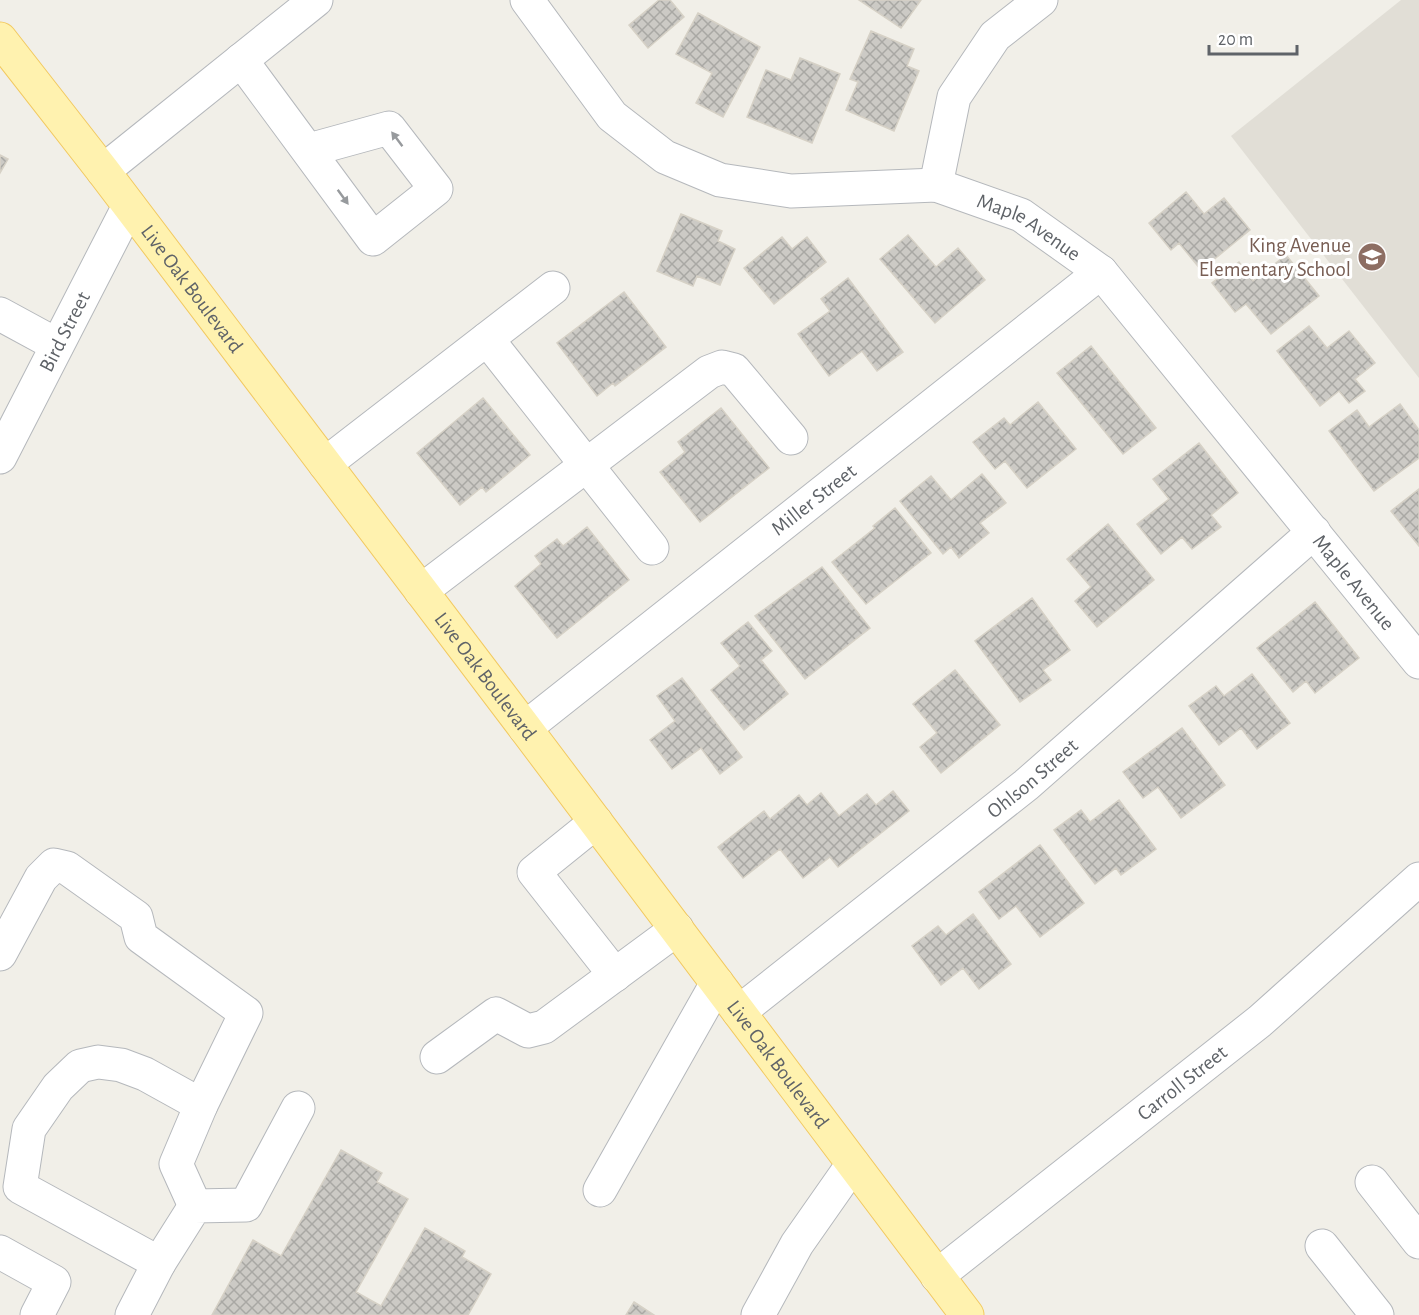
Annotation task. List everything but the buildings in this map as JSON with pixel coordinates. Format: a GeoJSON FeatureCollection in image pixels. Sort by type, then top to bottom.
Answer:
{"type":"FeatureCollection","features":[{"type":"Feature","properties":{"kind":"main road","name":"Live Oak Boulevard"},"geometry":{"type":"LineString","coordinates":[[0,39],[103,171],[967,1315]]}},
{"type":"Feature","properties":{"kind":"street"},"geometry":{"type":"LineString","coordinates":[[103,171],[316,0]]}},
{"type":"Feature","properties":{"kind":"street","name":"Maple Avenue"},"geometry":{"type":"LineString","coordinates":[[527,0],[612,116],[665,157],[720,180],[791,191],[936,185],[1021,215],[1101,272],[1419,662]]}},
{"type":"Feature","properties":{"kind":"street"},"geometry":{"type":"LineString","coordinates":[[936,185],[954,97],[995,36],[1041,0]]}},
{"type":"Feature","properties":{"kind":"street"},"geometry":{"type":"LineString","coordinates":[[241,60],[309,150]]}},
{"type":"Feature","properties":{"kind":"street","name":"Bird Street"},"geometry":{"type":"LineString","coordinates":[[0,457],[8,421],[57,345],[129,206]]}},
{"type":"Feature","properties":{"kind":"street","name":"Miller Street"},"geometry":{"type":"LineString","coordinates":[[525,728],[1101,272]]}},
{"type":"Feature","properties":{"kind":"street"},"geometry":{"type":"LineString","coordinates":[[325,464],[553,288]]}},
{"type":"Feature","properties":{"kind":"street"},"geometry":{"type":"LineString","coordinates":[[0,314],[57,345]]}},
{"type":"Feature","properties":{"kind":"street"},"geometry":{"type":"LineString","coordinates":[[487,339],[652,548]]}},
{"type":"Feature","properties":{"kind":"street"},"geometry":{"type":"LineString","coordinates":[[421,591],[709,372],[722,367],[734,370],[791,438]]}},
{"type":"Feature","properties":{"kind":"street","name":"Ohlson Street"},"geometry":{"type":"LineString","coordinates":[[739,1012],[1026,785],[1314,532]]}},
{"type":"Feature","properties":{"kind":"street"},"geometry":{"type":"LineString","coordinates":[[596,822],[534,872],[615,975]]}},
{"type":"Feature","properties":{"kind":"street"},"geometry":{"type":"LineString","coordinates":[[0,954],[41,878],[54,865],[67,868],[136,917],[141,937],[246,1013],[176,1164],[195,1206]]}},
{"type":"Feature","properties":{"kind":"street","name":"Carroll Street"},"geometry":{"type":"LineString","coordinates":[[936,1276],[1260,1021],[1419,879]]}},
{"type":"Feature","properties":{"kind":"street"},"geometry":{"type":"LineString","coordinates":[[437,1057],[496,1014],[528,1031],[544,1027],[677,929]]}},
{"type":"Feature","properties":{"kind":"street"},"geometry":{"type":"LineString","coordinates":[[600,1190],[717,983]]}},
{"type":"Feature","properties":{"kind":"street"},"geometry":{"type":"LineString","coordinates":[[159,1263],[10,1183],[29,1129],[58,1087],[80,1066],[98,1062],[122,1065],[145,1074],[201,1106]]}},
{"type":"Feature","properties":{"kind":"street"},"geometry":{"type":"LineString","coordinates":[[195,1206],[246,1205],[298,1108]]}},
{"type":"Feature","properties":{"kind":"street"},"geometry":{"type":"LineString","coordinates":[[758,1315],[797,1244],[853,1164]]}},
{"type":"Feature","properties":{"kind":"street"},"geometry":{"type":"LineString","coordinates":[[1372,1182],[1419,1242]]}},
{"type":"Feature","properties":{"kind":"street"},"geometry":{"type":"LineString","coordinates":[[132,1315],[159,1263],[195,1206]]}},
{"type":"Feature","properties":{"kind":"street"},"geometry":{"type":"LineString","coordinates":[[1322,1246],[1377,1315]]}},
{"type":"Feature","properties":{"kind":"street"},"geometry":{"type":"LineString","coordinates":[[0,1252],[54,1282],[38,1315]]}},
{"type":"Feature","properties":{"kind":"shaded area","name":"King Avenue Elementary School"},"geometry":{"type":"Polygon","coordinates":[[[1401,0],[1419,0],[1419,378],[1231,136],[1401,0]]]}},
{"type":"Feature","properties":{"kind":"place","name":"King Avenue Elementary School"},"geometry":{"type":"Point","coordinates":[1372,257]}}]}
